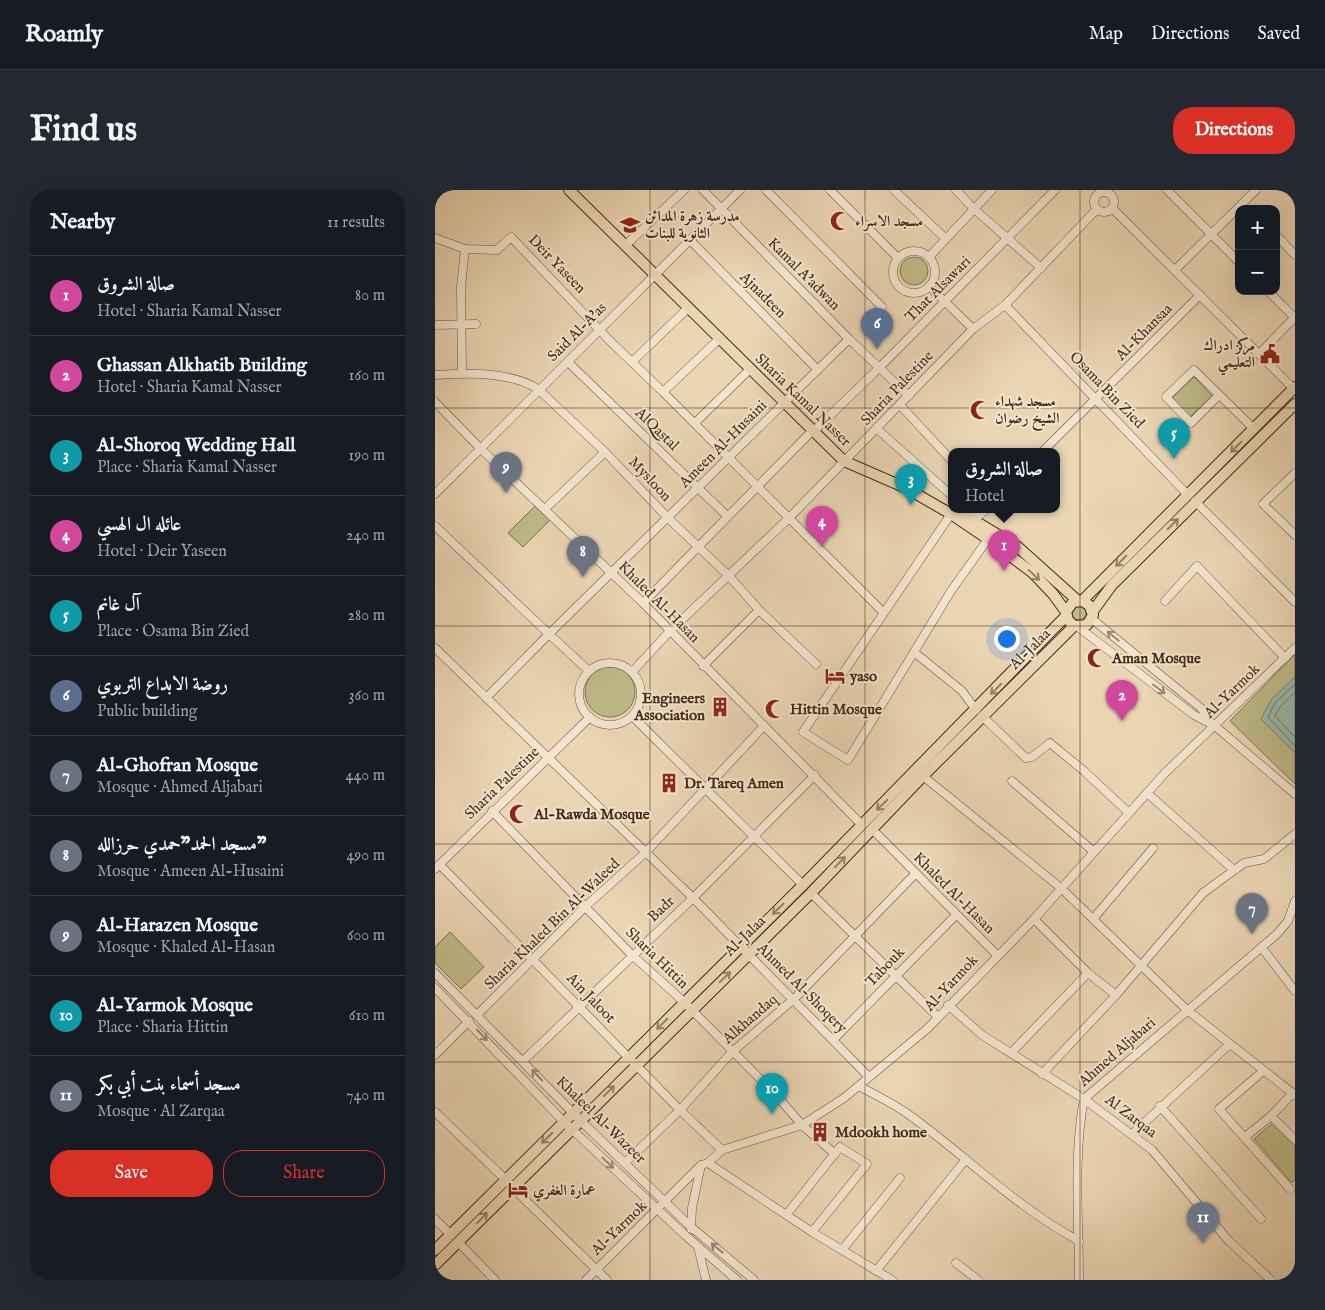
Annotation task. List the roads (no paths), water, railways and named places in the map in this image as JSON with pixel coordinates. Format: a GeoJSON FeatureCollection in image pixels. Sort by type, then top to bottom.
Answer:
{"type":"FeatureCollection","features":[{"type":"Feature","properties":{"kind":"main road","name":"Sharia Kamal Nasser"},"geometry":{"type":"LineString","coordinates":[[569,190],[657,273],[846,459],[905,480],[948,507]]}},
{"type":"Feature","properties":{"kind":"main road","name":"Sharia Kamal Nasser"},"geometry":{"type":"LineString","coordinates":[[577,190],[629,242],[719,340],[749,370],[786,401]]}},
{"type":"Feature","properties":{"kind":"main road"},"geometry":{"type":"LineString","coordinates":[[1295,388],[1254,429],[1192,498],[1112,585],[1087,625],[1076,627],[1066,614],[1070,605],[1080,601],[1192,498],[1295,404]]}},
{"type":"Feature","properties":{"kind":"main road","name":"Sharia Kamal Nasser"},"geometry":{"type":"LineString","coordinates":[[957,513],[1033,573],[1066,614]]}},
{"type":"Feature","properties":{"kind":"main road","name":"Sharia Kamal Nasser"},"geometry":{"type":"LineString","coordinates":[[960,513],[975,519],[1032,559],[1080,601]]}},
{"type":"Feature","properties":{"kind":"main road"},"geometry":{"type":"LineString","coordinates":[[1080,601],[1089,604],[1093,615]]}},
{"type":"Feature","properties":{"kind":"main road","name":"Al-Jalaa"},"geometry":{"type":"LineString","coordinates":[[435,1250],[450,1234],[509,1183],[568,1125],[687,1006],[741,946],[872,829],[923,776],[1066,614]]}},
{"type":"Feature","properties":{"kind":"main road","name":"Al-Jalaa"},"geometry":{"type":"LineString","coordinates":[[687,1006],[748,954],[807,889],[861,824],[979,713],[1076,627]]}},
{"type":"Feature","properties":{"kind":"main road","name":"Al-Jalaa"},"geometry":{"type":"LineString","coordinates":[[435,1265],[458,1242],[509,1183]]}},
{"type":"Feature","properties":{"kind":"street"},"geometry":{"type":"LineString","coordinates":[[629,242],[684,190]]}},
{"type":"Feature","properties":{"kind":"street","name":"Kamal A'adwan"},"geometry":{"type":"LineString","coordinates":[[703,190],[849,339],[909,396]]}},
{"type":"Feature","properties":{"kind":"street","name":"Said Al-A'as"},"geometry":{"type":"LineString","coordinates":[[435,494],[538,389],[740,190]]}},
{"type":"Feature","properties":{"kind":"street"},"geometry":{"type":"LineString","coordinates":[[766,190],[882,307]]}},
{"type":"Feature","properties":{"kind":"street"},"geometry":{"type":"LineString","coordinates":[[830,190],[898,258]]}},
{"type":"Feature","properties":{"kind":"street"},"geometry":{"type":"LineString","coordinates":[[894,190],[945,238]]}},
{"type":"Feature","properties":{"kind":"street"},"geometry":{"type":"LineString","coordinates":[[956,190],[973,208],[1041,268]]}},
{"type":"Feature","properties":{"kind":"street"},"geometry":{"type":"LineString","coordinates":[[929,257],[973,208],[992,190]]}},
{"type":"Feature","properties":{"kind":"street","name":"That Alsawari"},"geometry":{"type":"LineString","coordinates":[[643,603],[727,516],[815,428],[879,368],[1055,190]]}},
{"type":"Feature","properties":{"kind":"street"},"geometry":{"type":"LineString","coordinates":[[1167,190],[1235,258]]}},
{"type":"Feature","properties":{"kind":"street"},"geometry":{"type":"LineString","coordinates":[[1175,270],[1256,190]]}},
{"type":"Feature","properties":{"kind":"street"},"geometry":{"type":"LineString","coordinates":[[1097,192],[1112,192],[1114,200],[1112,208],[1105,212],[1097,209],[1093,202],[1097,192]]}},
{"type":"Feature","properties":{"kind":"street"},"geometry":{"type":"LineString","coordinates":[[1244,202],[1247,205]]}},
{"type":"Feature","properties":{"kind":"street"},"geometry":{"type":"LineString","coordinates":[[1112,208],[1295,388]]}},
{"type":"Feature","properties":{"kind":"street","name":"Sharia Palestine"},"geometry":{"type":"LineString","coordinates":[[632,672],[669,632],[789,518],[973,329],[1005,305],[1097,209]]}},
{"type":"Feature","properties":{"kind":"street","name":"Deir Yaseen"},"geometry":{"type":"LineString","coordinates":[[435,238],[465,249],[497,250],[511,236],[600,329],[883,612]]}},
{"type":"Feature","properties":{"kind":"street"},"geometry":{"type":"LineString","coordinates":[[1280,239],[1295,255]]}},
{"type":"Feature","properties":{"kind":"street","name":"Ajnadeen"},"geometry":{"type":"LineString","coordinates":[[689,240],[818,370]]}},
{"type":"Feature","properties":{"kind":"street"},"geometry":{"type":"LineString","coordinates":[[462,374],[461,287],[465,249]]}},
{"type":"Feature","properties":{"kind":"street"},"geometry":{"type":"LineString","coordinates":[[914,251],[929,257],[935,270],[929,286],[915,292],[901,287],[894,275],[894,268],[898,258],[905,253],[914,251]]}},
{"type":"Feature","properties":{"kind":"street"},"geometry":{"type":"LineString","coordinates":[[929,286],[973,329]]}},
{"type":"Feature","properties":{"kind":"street","name":"Al-Khansaa"},"geometry":{"type":"LineString","coordinates":[[1047,448],[1200,294]]}},
{"type":"Feature","properties":{"kind":"street"},"geometry":{"type":"LineString","coordinates":[[1259,353],[1295,318],[1272,295]]}},
{"type":"Feature","properties":{"kind":"street","name":"Osama Bin Zied"},"geometry":{"type":"LineString","coordinates":[[1005,305],[1295,602]]}},
{"type":"Feature","properties":{"kind":"street"},"geometry":{"type":"LineString","coordinates":[[633,362],[688,308]]}},
{"type":"Feature","properties":{"kind":"street"},"geometry":{"type":"LineString","coordinates":[[435,325],[476,324]]}},
{"type":"Feature","properties":{"kind":"street","name":"Ameen Al-Husaini"},"geometry":{"type":"LineString","coordinates":[[486,698],[849,339]]}},
{"type":"Feature","properties":{"kind":"street"},"geometry":{"type":"LineString","coordinates":[[663,392],[719,340]]}},
{"type":"Feature","properties":{"kind":"street","name":"AlQastal"},"geometry":{"type":"LineString","coordinates":[[567,362],[727,516]]}},
{"type":"Feature","properties":{"kind":"street"},"geometry":{"type":"LineString","coordinates":[[695,424],[749,370]]}},
{"type":"Feature","properties":{"kind":"street"},"geometry":{"type":"LineString","coordinates":[[1218,396],[1191,423],[1166,397],[1194,370],[1218,396],[1254,429]]}},
{"type":"Feature","properties":{"kind":"street","name":"Mysloon"},"geometry":{"type":"LineString","coordinates":[[435,375],[483,374],[526,382],[538,389],[605,452],[668,518],[729,576],[759,610],[816,664]]}},
{"type":"Feature","properties":{"kind":"street","name":"Khaled Al-Hasan"},"geometry":{"type":"LineString","coordinates":[[435,402],[481,449],[643,603],[669,632],[815,775],[861,824]]}},
{"type":"Feature","properties":{"kind":"street"},"geometry":{"type":"LineString","coordinates":[[900,405],[948,457]]}},
{"type":"Feature","properties":{"kind":"street"},"geometry":{"type":"LineString","coordinates":[[877,428],[948,492]]}},
{"type":"Feature","properties":{"kind":"street"},"geometry":{"type":"LineString","coordinates":[[545,509],[605,452]]}},
{"type":"Feature","properties":{"kind":"street"},"geometry":{"type":"LineString","coordinates":[[1295,474],[1263,504],[1295,535]]}},
{"type":"Feature","properties":{"kind":"street"},"geometry":{"type":"LineString","coordinates":[[951,513],[803,732],[848,760],[951,592],[988,539]]}},
{"type":"Feature","properties":{"kind":"street"},"geometry":{"type":"LineString","coordinates":[[970,513],[975,519],[982,513]]}},
{"type":"Feature","properties":{"kind":"street"},"geometry":{"type":"LineString","coordinates":[[435,526],[589,671]]}},
{"type":"Feature","properties":{"kind":"street"},"geometry":{"type":"LineString","coordinates":[[1165,601],[1197,566],[1285,658]]}},
{"type":"Feature","properties":{"kind":"street"},"geometry":{"type":"LineString","coordinates":[[703,666],[759,610]]}},
{"type":"Feature","properties":{"kind":"street"},"geometry":{"type":"LineString","coordinates":[[1093,615],[1201,708],[1215,726],[1295,794]]}},
{"type":"Feature","properties":{"kind":"street"},"geometry":{"type":"LineString","coordinates":[[1076,627],[1194,715],[1215,726]]}},
{"type":"Feature","properties":{"kind":"street","name":"Ahmed Al-Shoqery"},"geometry":{"type":"LineString","coordinates":[[435,648],[693,898],[834,1039],[869,1077]]}},
{"type":"Feature","properties":{"kind":"street","name":"Al-Yarmok"},"geometry":{"type":"LineString","coordinates":[[586,1280],[705,1164],[723,1150],[802,1125],[859,1086],[938,1017],[1034,918],[1147,793],[1295,648]]}},
{"type":"Feature","properties":{"kind":"street"},"geometry":{"type":"LineString","coordinates":[[914,652],[962,691],[979,713],[1026,758],[1031,757],[1050,743],[1098,782],[1129,813]]}},
{"type":"Feature","properties":{"kind":"street"},"geometry":{"type":"LineString","coordinates":[[610,663],[621,665],[632,672],[639,684],[641,694],[639,704],[632,716],[621,723],[610,725],[599,723],[590,717],[583,708],[579,694],[583,679],[589,671],[599,665],[610,663]]}},
{"type":"Feature","properties":{"kind":"street"},"geometry":{"type":"LineString","coordinates":[[632,716],[938,1017]]}},
{"type":"Feature","properties":{"kind":"street","name":"Sharia Palestine"},"geometry":{"type":"LineString","coordinates":[[437,867],[590,717]]}},
{"type":"Feature","properties":{"kind":"street","name":"Sharia Khaled Bin Al-Waleed"},"geometry":{"type":"LineString","coordinates":[[477,1015],[586,906],[646,852],[764,726]]}},
{"type":"Feature","properties":{"kind":"street","name":"Badr"},"geometry":{"type":"LineString","coordinates":[[523,1061],[693,898],[753,835],[815,775]]}},
{"type":"Feature","properties":{"kind":"street"},"geometry":{"type":"LineString","coordinates":[[923,776],[1061,888],[1143,965],[1187,1010],[1262,1072],[1294,1094],[1245,1137]]}},
{"type":"Feature","properties":{"kind":"street"},"geometry":{"type":"LineString","coordinates":[[1012,781],[1093,851]]}},
{"type":"Feature","properties":{"kind":"street"},"geometry":{"type":"LineString","coordinates":[[1147,793],[1234,870]]}},
{"type":"Feature","properties":{"kind":"street","name":"Sharia Hittin"},"geometry":{"type":"LineString","coordinates":[[492,811],[632,955],[687,1006],[777,1096],[802,1125],[835,1154]]}},
{"type":"Feature","properties":{"kind":"street","name":"Khaled Al-Hasan"},"geometry":{"type":"LineString","coordinates":[[872,829],[997,955]]}},
{"type":"Feature","properties":{"kind":"street"},"geometry":{"type":"LineString","coordinates":[[1042,1074],[1143,965],[1203,893],[1244,863],[1264,859],[1295,834]]}},
{"type":"Feature","properties":{"kind":"street"},"geometry":{"type":"LineString","coordinates":[[1093,919],[1153,848]]}},
{"type":"Feature","properties":{"kind":"street","name":"Ain Jaloot"},"geometry":{"type":"LineString","coordinates":[[437,867],[581,1007],[679,1110],[723,1150]]}},
{"type":"Feature","properties":{"kind":"street","name":"Alkhandaq"},"geometry":{"type":"LineString","coordinates":[[625,1163],[679,1110],[732,1052],[794,999],[915,874]]}},
{"type":"Feature","properties":{"kind":"street","name":"Ahmed Aljabari"},"geometry":{"type":"LineString","coordinates":[[1079,1280],[1078,1171],[1081,1116],[1085,1098],[1262,948],[1288,921],[1295,901]]}},
{"type":"Feature","properties":{"kind":"street","name":"Tabouk"},"geometry":{"type":"LineString","coordinates":[[834,1039],[956,914]]}},
{"type":"Feature","properties":{"kind":"street"},"geometry":{"type":"LineString","coordinates":[[1034,918],[1088,973],[1116,995]]}},
{"type":"Feature","properties":{"kind":"street"},"geometry":{"type":"LineString","coordinates":[[1262,948],[1295,991]]}},
{"type":"Feature","properties":{"kind":"street","name":"Khaleel Al-Wazeer"},"geometry":{"type":"LineString","coordinates":[[435,973],[576,1116],[665,1202],[690,1226],[754,1280]]}},
{"type":"Feature","properties":{"kind":"street"},"geometry":{"type":"LineString","coordinates":[[1011,1053],[1088,973]]}},
{"type":"Feature","properties":{"kind":"street","name":"Khaleel Al-Wazeer"},"geometry":{"type":"LineString","coordinates":[[435,988],[568,1125],[697,1246],[737,1280]]}},
{"type":"Feature","properties":{"kind":"street","name":"Al Zarqaa"},"geometry":{"type":"LineString","coordinates":[[948,1005],[981,1035],[1042,1074],[1085,1098],[1152,1150],[1228,1240],[1271,1280]]}},
{"type":"Feature","properties":{"kind":"street"},"geometry":{"type":"LineString","coordinates":[[435,1056],[469,1021]]}},
{"type":"Feature","properties":{"kind":"street"},"geometry":{"type":"LineString","coordinates":[[1132,1134],[1160,1106],[1230,1044]]}},
{"type":"Feature","properties":{"kind":"street"},"geometry":{"type":"LineString","coordinates":[[1262,1072],[1219,1109],[1290,1189]]}},
{"type":"Feature","properties":{"kind":"street"},"geometry":{"type":"LineString","coordinates":[[859,1086],[906,1113],[1048,1224],[1079,1242]]}},
{"type":"Feature","properties":{"kind":"street"},"geometry":{"type":"LineString","coordinates":[[1160,1106],[1261,1219]]}},
{"type":"Feature","properties":{"kind":"street"},"geometry":{"type":"LineString","coordinates":[[435,1112],[607,1280]]}},
{"type":"Feature","properties":{"kind":"street"},"geometry":{"type":"LineString","coordinates":[[1271,1116],[1295,1140]]}},
{"type":"Feature","properties":{"kind":"street"},"geometry":{"type":"LineString","coordinates":[[787,1214],[840,1147],[867,1164],[812,1232]]}},
{"type":"Feature","properties":{"kind":"street"},"geometry":{"type":"LineString","coordinates":[[876,1271],[966,1159]]}},
{"type":"Feature","properties":{"kind":"street"},"geometry":{"type":"LineString","coordinates":[[705,1280],[690,1226],[705,1164],[891,1280]]}},
{"type":"Feature","properties":{"kind":"street"},"geometry":{"type":"LineString","coordinates":[[842,1250],[900,1178]]}},
{"type":"Feature","properties":{"kind":"street"},"geometry":{"type":"LineString","coordinates":[[435,1219],[450,1234]]}},
{"type":"Feature","properties":{"kind":"street"},"geometry":{"type":"LineString","coordinates":[[458,1242],[495,1280]]}},
{"type":"Feature","properties":{"kind":"street"},"geometry":{"type":"LineString","coordinates":[[957,1263],[978,1280]]}},
{"type":"Feature","properties":{"kind":"water"},"geometry":{"type":"Polygon","coordinates":[[[1295,677],[1295,753],[1261,719],[1271,700],[1295,677]]]}},
{"type":"Feature","properties":{"kind":"place","name":"مسجد الاسراء"},"geometry":{"type":"Point","coordinates":[840,221]}},
{"type":"Feature","properties":{"kind":"place","name":"مدرسة زهرة المدائن الثانوية للبنات"},"geometry":{"type":"Point","coordinates":[630,225]}},
{"type":"Feature","properties":{"kind":"place","name":"روضة الابداع التربوي"},"geometry":{"type":"Point","coordinates":[877,349]}},
{"type":"Feature","properties":{"kind":"place","name":"مركز ادراك التعليمي"},"geometry":{"type":"Point","coordinates":[1270,354]}},
{"type":"Feature","properties":{"kind":"place","name":"مسجد شهداء الشيخ رضوان"},"geometry":{"type":"Point","coordinates":[980,410]}},
{"type":"Feature","properties":{"kind":"place","name":"آل غانم"},"geometry":{"type":"Point","coordinates":[1174,459]}},
{"type":"Feature","properties":{"kind":"place","name":"Al-Harazen Mosque"},"geometry":{"type":"Point","coordinates":[506,493]}},
{"type":"Feature","properties":{"kind":"place","name":"Al-Shoroq Wedding Hall"},"geometry":{"type":"Point","coordinates":[911,505]}},
{"type":"Feature","properties":{"kind":"place","name":"عائله ال الهسي"},"geometry":{"type":"Point","coordinates":[822,547]}},
{"type":"Feature","properties":{"kind":"place","name":"صالة الشروق"},"geometry":{"type":"Point","coordinates":[1004,571]}},
{"type":"Feature","properties":{"kind":"place","name":"مسجد الحمد\"حمدي حرزالله\""},"geometry":{"type":"Point","coordinates":[583,577]}},
{"type":"Feature","properties":{"kind":"place","name":"Aman Mosque"},"geometry":{"type":"Point","coordinates":[1097,658]}},
{"type":"Feature","properties":{"kind":"place","name":"yaso"},"geometry":{"type":"Point","coordinates":[835,676]}},
{"type":"Feature","properties":{"kind":"place","name":"Engineers Association"},"geometry":{"type":"Point","coordinates":[720,707]}},
{"type":"Feature","properties":{"kind":"place","name":"Hittin Mosque"},"geometry":{"type":"Point","coordinates":[775,709]}},
{"type":"Feature","properties":{"kind":"place","name":"Ghassan Alkhatib Building"},"geometry":{"type":"Point","coordinates":[1122,721]}},
{"type":"Feature","properties":{"kind":"place","name":"Dr. Tareq Amen"},"geometry":{"type":"Point","coordinates":[669,783]}},
{"type":"Feature","properties":{"kind":"place","name":"Al-Rawda Mosque"},"geometry":{"type":"Point","coordinates":[519,814]}},
{"type":"Feature","properties":{"kind":"place","name":"Al-Ghofran Mosque"},"geometry":{"type":"Point","coordinates":[1252,934]}},
{"type":"Feature","properties":{"kind":"place","name":"Al-Yarmok Mosque"},"geometry":{"type":"Point","coordinates":[772,1114]}},
{"type":"Feature","properties":{"kind":"place","name":"Mdookh home"},"geometry":{"type":"Point","coordinates":[820,1132]}},
{"type":"Feature","properties":{"kind":"place","name":"عمارة الغفري"},"geometry":{"type":"Point","coordinates":[518,1190]}},
{"type":"Feature","properties":{"kind":"place","name":"مسجد أسماء بنت أبي بكر"},"geometry":{"type":"Point","coordinates":[1203,1243]}}]}
